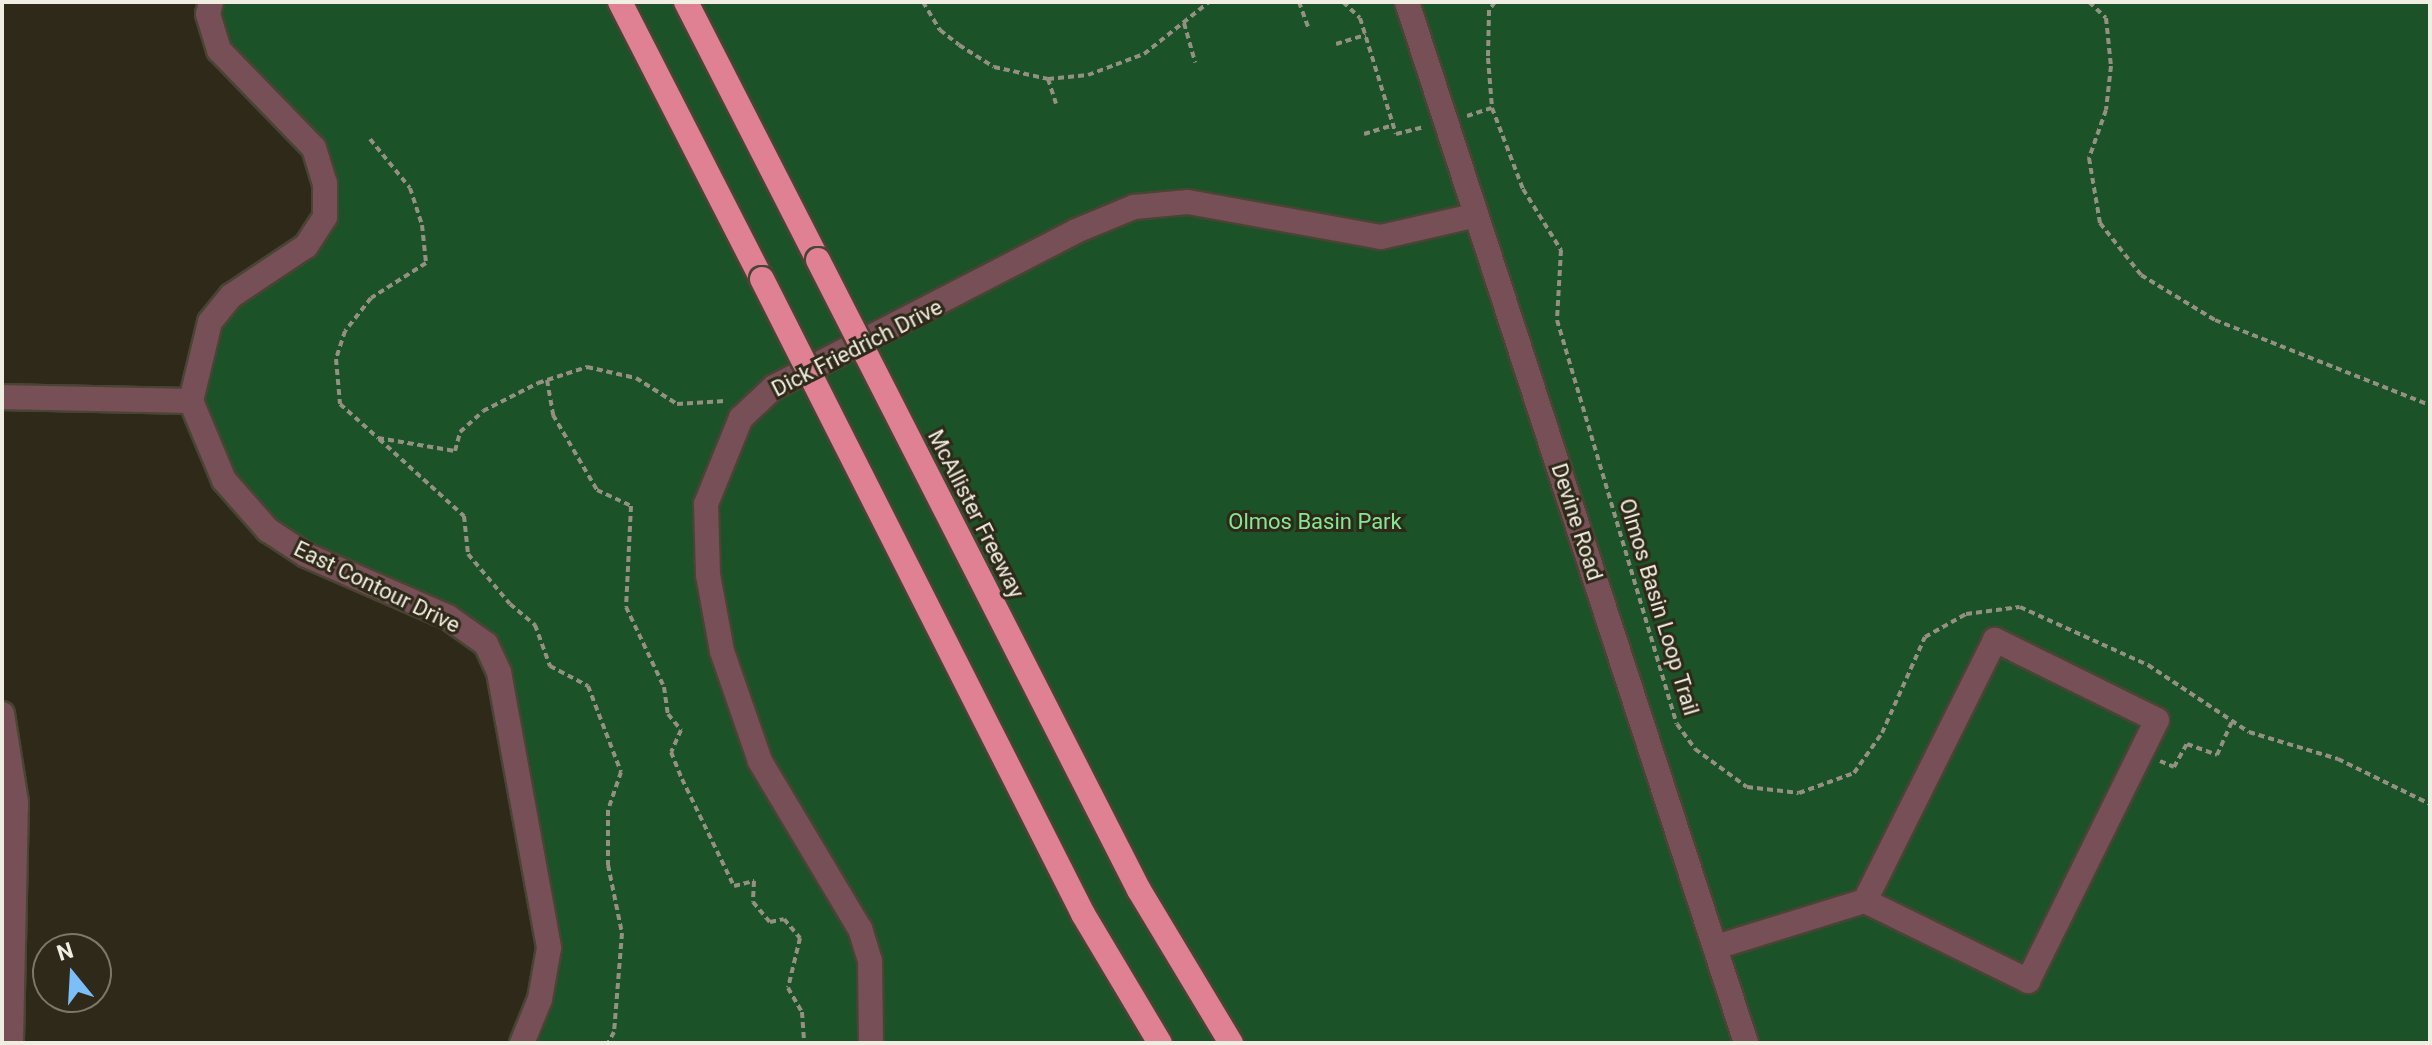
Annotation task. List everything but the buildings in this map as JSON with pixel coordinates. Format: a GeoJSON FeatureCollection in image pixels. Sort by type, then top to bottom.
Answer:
{"type":"FeatureCollection","features":[{"type":"Feature","properties":{"kind":"highway"},"geometry":{"type":"LineString","coordinates":[[620,2],[1083,914],[1160,1043]]}},
{"type":"Feature","properties":{"kind":"highway","name":"McAllister Freeway"},"geometry":{"type":"LineString","coordinates":[[686,2],[1139,890],[1231,1043]]}},
{"type":"Feature","properties":{"kind":"street"},"geometry":{"type":"LineString","coordinates":[[2,397],[191,401],[210,322],[231,296],[306,246],[325,217],[325,183],[314,148],[219,50],[208,14],[211,2]]}},
{"type":"Feature","properties":{"kind":"street","name":"Devine Road"},"geometry":{"type":"LineString","coordinates":[[1407,2],[1746,1043]]}},
{"type":"Feature","properties":{"kind":"street","name":"Dick Friedrich Drive"},"geometry":{"type":"LineString","coordinates":[[871,1043],[870,961],[860,929],[760,761],[722,651],[708,575],[706,504],[741,418],[774,387],[1076,231],[1134,207],[1188,202],[1381,237],[1477,215]]}},
{"type":"Feature","properties":{"kind":"street","name":"East Contour Drive"},"geometry":{"type":"LineString","coordinates":[[191,401],[224,480],[268,530],[306,555],[448,617],[486,644],[499,672],[523,788],[549,948],[536,1014],[522,1043]]}},
{"type":"Feature","properties":{"kind":"street"},"geometry":{"type":"LineString","coordinates":[[1716,947],[1865,901],[2028,981],[2157,720],[1995,640],[1865,901]]}},
{"type":"Feature","properties":{"kind":"street"},"geometry":{"type":"LineString","coordinates":[[2,714],[16,802],[11,1043]]}},
{"type":"Feature","properties":{"kind":"path"},"geometry":{"type":"LineString","coordinates":[[923,2],[940,30],[994,67],[1048,79],[1118,65],[1144,54],[1209,2]]}},
{"type":"Feature","properties":{"kind":"path"},"geometry":{"type":"LineString","coordinates":[[1299,2],[1308,27]]}},
{"type":"Feature","properties":{"kind":"path"},"geometry":{"type":"LineString","coordinates":[[1343,2],[1360,18],[1396,134],[1492,108]]}},
{"type":"Feature","properties":{"kind":"path","name":"Olmos Basin Loop Trail"},"geometry":{"type":"LineString","coordinates":[[1495,2],[1489,10],[1488,58],[1492,108],[1523,189],[1561,250],[1557,320],[1677,724],[1695,749],[1747,787],[1799,793],[1854,773],[1882,733],[1925,637],[1966,614],[2020,607],[2148,665],[2232,722],[2338,759],[2430,804]]}},
{"type":"Feature","properties":{"kind":"path"},"geometry":{"type":"LineString","coordinates":[[2089,2],[2106,18],[2111,66],[2106,110],[2089,158],[2100,223],[2141,275],[2215,320],[2430,405]]}},
{"type":"Feature","properties":{"kind":"path"},"geometry":{"type":"LineString","coordinates":[[1184,23],[1195,62]]}},
{"type":"Feature","properties":{"kind":"path"},"geometry":{"type":"LineString","coordinates":[[1336,44],[1366,35]]}},
{"type":"Feature","properties":{"kind":"path"},"geometry":{"type":"LineString","coordinates":[[1048,79],[1056,104]]}},
{"type":"Feature","properties":{"kind":"path"},"geometry":{"type":"LineString","coordinates":[[1364,134],[1393,125]]}},
{"type":"Feature","properties":{"kind":"path"},"geometry":{"type":"LineString","coordinates":[[370,139],[410,188],[422,225],[426,263],[371,298],[345,331],[336,359],[340,404],[464,516],[468,554],[510,604],[535,625],[550,666],[588,686],[621,772],[608,810],[608,865],[622,933],[614,1032],[608,1043]]}},
{"type":"Feature","properties":{"kind":"path"},"geometry":{"type":"LineString","coordinates":[[378,438],[455,451],[460,432],[483,411],[547,380],[587,367],[636,378],[677,404],[735,398]]}},
{"type":"Feature","properties":{"kind":"path"},"geometry":{"type":"LineString","coordinates":[[547,380],[553,415],[597,490],[631,506],[626,607],[664,687],[668,714],[681,730],[671,752],[682,779],[734,886],[754,881],[753,902],[770,922],[784,919],[800,938],[788,988],[802,1012],[804,1043]]}},
{"type":"Feature","properties":{"kind":"path"},"geometry":{"type":"LineString","coordinates":[[2141,752],[2174,767],[2187,744],[2217,755],[2232,722]]}},
{"type":"Feature","properties":{"kind":"green space","name":"Olmos Basin Park"},"geometry":{"type":"Polygon","coordinates":[[[220,2],[2430,2],[2430,1043],[536,1043],[543,1031],[556,931],[529,756],[507,667],[488,630],[343,561],[257,510],[219,459],[201,402],[215,326],[335,217],[337,179],[316,130],[230,47],[218,16],[220,2]]]}}]}
